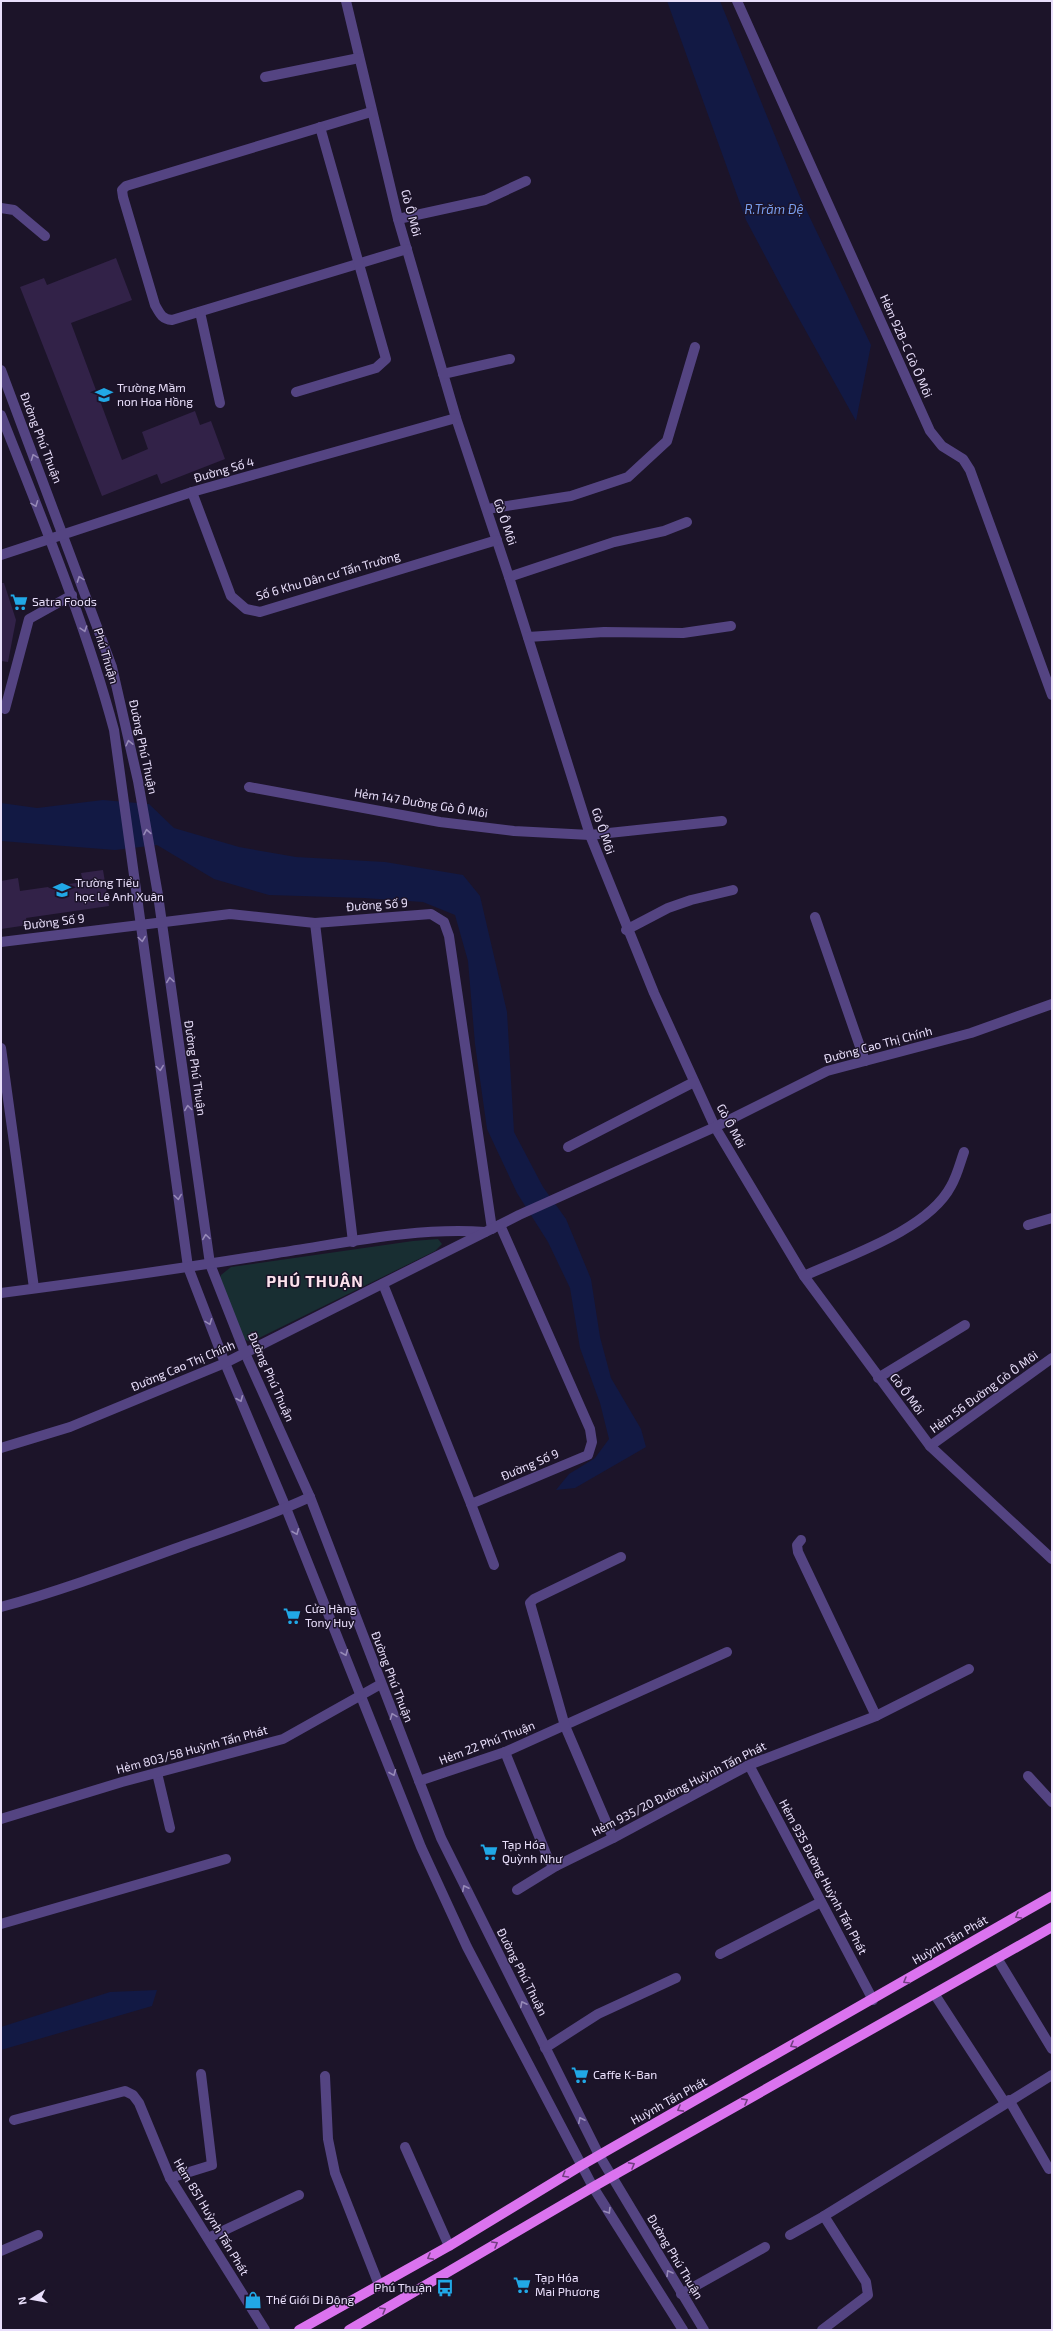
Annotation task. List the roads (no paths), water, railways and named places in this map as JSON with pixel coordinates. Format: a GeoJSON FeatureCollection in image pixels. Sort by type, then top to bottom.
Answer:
{"type":"FeatureCollection","features":[{"type":"Feature","properties":{"kind":"main road","name":"Huỳnh Tấn Phát"},"geometry":{"type":"LineString","coordinates":[[299,2330],[449,2246],[599,2155],[873,2000],[1052,1896]]}},
{"type":"Feature","properties":{"kind":"main road"},"geometry":{"type":"LineString","coordinates":[[349,2330],[612,2176],[1052,1927]]}},
{"type":"Feature","properties":{"kind":"street","name":"Gò Ô Môi"},"geometry":{"type":"LineString","coordinates":[[346,1],[371,112],[398,219],[443,374],[456,418],[510,577],[590,835],[626,930],[694,1082],[715,1127],[804,1276],[878,1378],[930,1446],[1052,1559]]}},
{"type":"Feature","properties":{"kind":"street","name":"Hẻm 92B-C Gò Ô Môi"},"geometry":{"type":"LineString","coordinates":[[737,1],[930,431],[942,446],[963,459],[970,470],[1052,695]]}},
{"type":"Feature","properties":{"kind":"street"},"geometry":{"type":"LineString","coordinates":[[265,77],[360,58]]}},
{"type":"Feature","properties":{"kind":"street"},"geometry":{"type":"LineString","coordinates":[[371,112],[166,173],[126,186],[122,190],[155,305],[160,315],[166,320],[172,320],[200,312],[407,249]]}},
{"type":"Feature","properties":{"kind":"street"},"geometry":{"type":"LineString","coordinates":[[296,392],[376,368],[386,359],[320,127]]}},
{"type":"Feature","properties":{"kind":"street"},"geometry":{"type":"LineString","coordinates":[[398,219],[485,200],[526,181]]}},
{"type":"Feature","properties":{"kind":"street"},"geometry":{"type":"LineString","coordinates":[[1,208],[14,210],[45,236]]}},
{"type":"Feature","properties":{"kind":"street"},"geometry":{"type":"LineString","coordinates":[[200,312],[220,403]]}},
{"type":"Feature","properties":{"kind":"street"},"geometry":{"type":"LineString","coordinates":[[487,509],[571,496],[628,477],[667,441],[695,347]]}},
{"type":"Feature","properties":{"kind":"street"},"geometry":{"type":"LineString","coordinates":[[443,374],[510,359]]}},
{"type":"Feature","properties":{"kind":"street","name":"Đường Phú Thuận"},"geometry":{"type":"LineString","coordinates":[[1,370],[112,667],[138,781],[153,871],[210,1264],[245,1353],[310,1496],[441,1838],[599,2155],[681,2294],[704,2330]]}},
{"type":"Feature","properties":{"kind":"street"},"geometry":{"type":"LineString","coordinates":[[1,415],[49,541]]}},
{"type":"Feature","properties":{"kind":"street","name":"Đường Số 4"},"geometry":{"type":"LineString","coordinates":[[1,555],[49,541],[192,492],[456,418]]}},
{"type":"Feature","properties":{"kind":"street","name":"Số 6 Khu Dân cư Tấn Trường"},"geometry":{"type":"LineString","coordinates":[[192,492],[231,596],[246,610],[260,612],[497,540]]}},
{"type":"Feature","properties":{"kind":"street"},"geometry":{"type":"LineString","coordinates":[[510,577],[614,542],[664,531],[687,522]]}},
{"type":"Feature","properties":{"kind":"street","name":"Phú Thuận"},"geometry":{"type":"LineString","coordinates":[[49,541],[72,595],[100,677],[110,715],[122,784],[132,873],[140,924]]}},
{"type":"Feature","properties":{"kind":"street"},"geometry":{"type":"LineString","coordinates":[[5,709],[29,619],[72,595]]}},
{"type":"Feature","properties":{"kind":"street"},"geometry":{"type":"LineString","coordinates":[[528,637],[604,632],[683,633],[731,626]]}},
{"type":"Feature","properties":{"kind":"street","name":"Hẻm 147 Đường Gò Ô Môi"},"geometry":{"type":"LineString","coordinates":[[249,787],[440,822],[514,831],[590,835],[722,821]]}},
{"type":"Feature","properties":{"kind":"street"},"geometry":{"type":"LineString","coordinates":[[626,930],[679,904],[733,890]]}},
{"type":"Feature","properties":{"kind":"street","name":"Đường Số 9"},"geometry":{"type":"LineString","coordinates":[[1,942],[161,921],[230,914],[315,923],[431,914],[444,922],[448,936],[493,1229],[590,1429],[592,1442],[588,1455],[471,1504]]}},
{"type":"Feature","properties":{"kind":"street"},"geometry":{"type":"LineString","coordinates":[[815,917],[865,1061]]}},
{"type":"Feature","properties":{"kind":"street"},"geometry":{"type":"LineString","coordinates":[[315,923],[353,1242]]}},
{"type":"Feature","properties":{"kind":"street"},"geometry":{"type":"LineString","coordinates":[[140,924],[188,1267],[225,1363],[362,1695],[421,1847],[467,1947],[593,2187],[679,2329]]}},
{"type":"Feature","properties":{"kind":"street","name":"Đường Cao Thị Chính"},"geometry":{"type":"LineString","coordinates":[[1,1448],[70,1427],[225,1363],[519,1216],[715,1127],[827,1071],[971,1033],[1052,1004]]}},
{"type":"Feature","properties":{"kind":"street"},"geometry":{"type":"LineString","coordinates":[[1,1048],[34,1288]]}},
{"type":"Feature","properties":{"kind":"street"},"geometry":{"type":"LineString","coordinates":[[568,1147],[694,1082]]}},
{"type":"Feature","properties":{"kind":"street"},"geometry":{"type":"LineString","coordinates":[[804,1276],[902,1231],[929,1213],[951,1187],[964,1152]]}},
{"type":"Feature","properties":{"kind":"street"},"geometry":{"type":"LineString","coordinates":[[1028,1225],[1052,1218]]}},
{"type":"Feature","properties":{"kind":"street"},"geometry":{"type":"LineString","coordinates":[[1,1292],[210,1264],[353,1242],[433,1232],[493,1229]]}},
{"type":"Feature","properties":{"kind":"street"},"geometry":{"type":"LineString","coordinates":[[383,1284],[494,1565]]}},
{"type":"Feature","properties":{"kind":"street"},"geometry":{"type":"LineString","coordinates":[[878,1378],[965,1325]]}},
{"type":"Feature","properties":{"kind":"street","name":"Hẻm 56 Đường Gò Ô Môi"},"geometry":{"type":"LineString","coordinates":[[930,1446],[1052,1358]]}},
{"type":"Feature","properties":{"kind":"street"},"geometry":{"type":"LineString","coordinates":[[1,1607],[41,1596],[286,1508],[310,1496]]}},
{"type":"Feature","properties":{"kind":"street"},"geometry":{"type":"LineString","coordinates":[[801,1540],[797,1546],[798,1552],[876,1716]]}},
{"type":"Feature","properties":{"kind":"street"},"geometry":{"type":"LineString","coordinates":[[613,1838],[565,1726],[530,1603],[534,1599],[621,1557]]}},
{"type":"Feature","properties":{"kind":"street","name":"Hẻm 22 Phú Thuận"},"geometry":{"type":"LineString","coordinates":[[419,1781],[505,1752],[727,1652]]}},
{"type":"Feature","properties":{"kind":"street","name":"Hẻm 935/20 Đường Huỳnh Tấn Phát"},"geometry":{"type":"LineString","coordinates":[[516,1890],[556,1866],[613,1838],[749,1765],[876,1716],[969,1669]]}},
{"type":"Feature","properties":{"kind":"street","name":"Hẻm 803/58 Huỳnh Tấn Phát"},"geometry":{"type":"LineString","coordinates":[[1,1819],[157,1773],[283,1739],[381,1684]]}},
{"type":"Feature","properties":{"kind":"street"},"geometry":{"type":"LineString","coordinates":[[505,1752],[549,1861],[556,1866]]}},
{"type":"Feature","properties":{"kind":"street","name":"Hẻm 935 Đường Huỳnh Tấn Phát"},"geometry":{"type":"LineString","coordinates":[[749,1765],[873,2000]]}},
{"type":"Feature","properties":{"kind":"street"},"geometry":{"type":"LineString","coordinates":[[157,1773],[170,1828]]}},
{"type":"Feature","properties":{"kind":"street"},"geometry":{"type":"LineString","coordinates":[[1028,1776],[1052,1802]]}},
{"type":"Feature","properties":{"kind":"street"},"geometry":{"type":"LineString","coordinates":[[1,1924],[226,1859]]}},
{"type":"Feature","properties":{"kind":"street"},"geometry":{"type":"LineString","coordinates":[[720,1954],[821,1902]]}},
{"type":"Feature","properties":{"kind":"street"},"geometry":{"type":"LineString","coordinates":[[998,1958],[1052,2049]]}},
{"type":"Feature","properties":{"kind":"street"},"geometry":{"type":"LineString","coordinates":[[545,2048],[598,2014],[676,1978]]}},
{"type":"Feature","properties":{"kind":"street"},"geometry":{"type":"LineString","coordinates":[[935,1994],[1007,2102],[1049,2169]]}},
{"type":"Feature","properties":{"kind":"street"},"geometry":{"type":"LineString","coordinates":[[170,2178],[212,2165],[201,2074]]}},
{"type":"Feature","properties":{"kind":"street"},"geometry":{"type":"LineString","coordinates":[[790,2235],[824,2216],[1052,2075]]}},
{"type":"Feature","properties":{"kind":"street"},"geometry":{"type":"LineString","coordinates":[[325,2076],[328,2139],[335,2173],[379,2285]]}},
{"type":"Feature","properties":{"kind":"street","name":"Hẻm 851 Huỳnh Tấn Phát"},"geometry":{"type":"LineString","coordinates":[[14,2120],[125,2091],[133,2095],[139,2103],[170,2178],[264,2330]]}},
{"type":"Feature","properties":{"kind":"street"},"geometry":{"type":"LineString","coordinates":[[405,2147],[449,2246]]}},
{"type":"Feature","properties":{"kind":"street"},"geometry":{"type":"LineString","coordinates":[[208,2238],[299,2194]]}},
{"type":"Feature","properties":{"kind":"street"},"geometry":{"type":"LineString","coordinates":[[822,2330],[868,2295],[866,2282],[824,2216]]}},
{"type":"Feature","properties":{"kind":"street"},"geometry":{"type":"LineString","coordinates":[[1,2251],[38,2235]]}},
{"type":"Feature","properties":{"kind":"street"},"geometry":{"type":"LineString","coordinates":[[681,2294],[765,2247]]}},
{"type":"Feature","properties":{"kind":"water","name":"R.Trăm Đệ"},"geometry":{"type":"Polygon","coordinates":[[[667,1],[720,1],[800,197],[871,345],[856,421],[746,220],[667,1]]]}},
{"type":"Feature","properties":{"kind":"water"},"geometry":{"type":"Polygon","coordinates":[[[103,800],[149,804],[174,828],[239,847],[296,857],[385,862],[463,875],[480,896],[507,1012],[514,1132],[543,1187],[566,1219],[591,1279],[600,1337],[611,1378],[641,1429],[646,1447],[575,1488],[556,1490],[569,1474],[595,1458],[609,1439],[600,1403],[580,1348],[570,1288],[548,1242],[517,1193],[487,1129],[475,1044],[468,961],[455,915],[423,902],[364,898],[269,895],[214,879],[157,845],[115,850],[1,841],[1,803],[37,808],[103,800]]]}},
{"type":"Feature","properties":{"kind":"water"},"geometry":{"type":"Polygon","coordinates":[[[157,1990],[152,2006],[1,2050],[1,2027],[110,1992],[157,1990]]]}},
{"type":"Feature","properties":{"kind":"place","name":"Trường Mầm non Hoa Hồng"},"geometry":{"type":"Point","coordinates":[104,395]}},
{"type":"Feature","properties":{"kind":"place","name":"Satra Foods"},"geometry":{"type":"Point","coordinates":[19,602]}},
{"type":"Feature","properties":{"kind":"place","name":"Trường Tiểu học Lê Anh Xuân"},"geometry":{"type":"Point","coordinates":[62,890]}},
{"type":"Feature","properties":{"kind":"place","name":"Cửa Hàng Tony Huy"},"geometry":{"type":"Point","coordinates":[292,1616]}},
{"type":"Feature","properties":{"kind":"place","name":"Tạp Hóa Quỳnh Như"},"geometry":{"type":"Point","coordinates":[489,1852]}},
{"type":"Feature","properties":{"kind":"place","name":"Caffe K-Ban"},"geometry":{"type":"Point","coordinates":[580,2075]}},
{"type":"Feature","properties":{"kind":"place","name":"Tạp Hóa Mai Phương"},"geometry":{"type":"Point","coordinates":[522,2285]}},
{"type":"Feature","properties":{"kind":"place","name":"Phú Thuận"},"geometry":{"type":"Point","coordinates":[445,2288]}},
{"type":"Feature","properties":{"kind":"place","name":"Thế Giới Di Động"},"geometry":{"type":"Point","coordinates":[253,2300]}},
{"type":"Feature","properties":{"kind":"district","name":"PHÚ THUẬN"},"geometry":{"type":"Point","coordinates":[315,1281]}}]}
